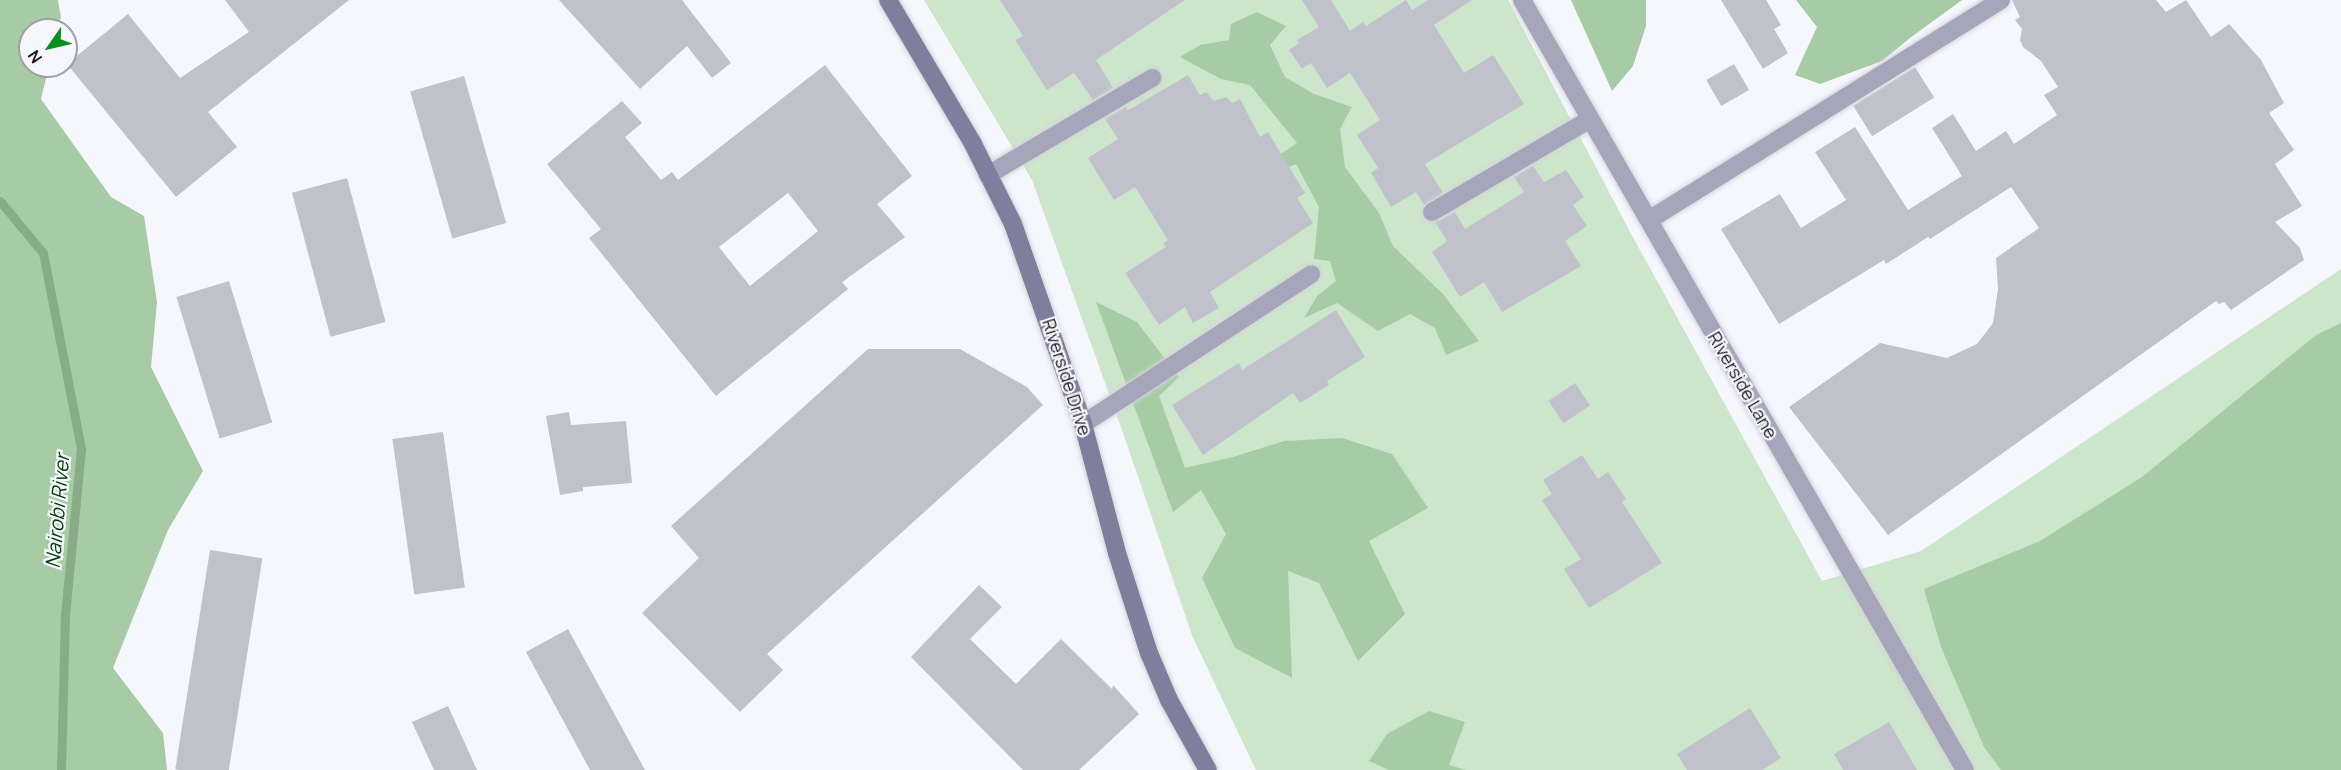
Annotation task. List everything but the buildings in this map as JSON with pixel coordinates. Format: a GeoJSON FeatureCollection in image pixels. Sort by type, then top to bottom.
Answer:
{"type":"FeatureCollection","features":[{"type":"Feature","properties":{"kind":"street","name":"Riverside Drive"},"geometry":{"type":"LineString","coordinates":[[888,0],[988,175],[1013,224],[1083,424],[1117,553],[1149,653],[1169,700],[1209,770]]}},
{"type":"Feature","properties":{"kind":"street","name":"Riverside Lane"},"geometry":{"type":"LineString","coordinates":[[1522,0],[1965,770]]}},
{"type":"Feature","properties":{"kind":"street"},"geometry":{"type":"LineString","coordinates":[[1649,220],[2001,0]]}},
{"type":"Feature","properties":{"kind":"street"},"geometry":{"type":"LineString","coordinates":[[988,175],[1152,78]]}},
{"type":"Feature","properties":{"kind":"street"},"geometry":{"type":"LineString","coordinates":[[1432,212],[1589,120]]}},
{"type":"Feature","properties":{"kind":"street"},"geometry":{"type":"LineString","coordinates":[[1083,424],[1311,274]]}},
{"type":"Feature","properties":{"kind":"green space"},"geometry":{"type":"Polygon","coordinates":[[[0,0],[58,0],[61,18],[18,18],[18,78],[46,78],[41,99],[111,197],[144,216],[157,302],[151,367],[203,471],[168,530],[113,668],[163,733],[167,770],[0,770],[0,0]]]}},
{"type":"Feature","properties":{"kind":"green space"},"geometry":{"type":"Polygon","coordinates":[[[924,0],[1508,0],[1629,230],[1822,581],[1921,551],[2341,269],[2341,770],[1256,770],[1193,638],[1122,430],[1032,180],[924,0]]]}},
{"type":"Feature","properties":{"kind":"green space"},"geometry":{"type":"Polygon","coordinates":[[[1571,0],[1646,0],[1646,26],[1633,66],[1612,91],[1571,0]]]}},
{"type":"Feature","properties":{"kind":"green space"},"geometry":{"type":"Polygon","coordinates":[[[1796,0],[1962,0],[1882,61],[1820,84],[1795,75],[1817,27],[1796,0]]]}},
{"type":"Feature","properties":{"kind":"green space"},"geometry":{"type":"Polygon","coordinates":[[[1257,12],[1286,26],[1270,45],[1285,77],[1314,94],[1352,107],[1340,129],[1345,167],[1379,213],[1393,246],[1443,294],[1479,341],[1446,355],[1435,328],[1410,314],[1378,331],[1337,303],[1304,318],[1317,296],[1336,281],[1330,261],[1314,259],[1319,207],[1296,164],[1227,191],[1297,143],[1250,85],[1221,79],[1180,57],[1200,45],[1229,40],[1231,24],[1257,12]]]}},
{"type":"Feature","properties":{"kind":"green space"},"geometry":{"type":"Polygon","coordinates":[[[1096,302],[1137,322],[1179,377],[1159,396],[1185,468],[1233,457],[1284,441],[1342,438],[1392,454],[1428,508],[1369,541],[1405,614],[1358,661],[1319,583],[1288,571],[1292,678],[1235,648],[1202,578],[1226,534],[1201,490],[1173,512],[1096,302]]]}},
{"type":"Feature","properties":{"kind":"green space"},"geometry":{"type":"Polygon","coordinates":[[[2341,323],[2341,770],[2001,770],[1984,747],[1941,647],[1924,589],[2040,541],[2142,477],[2316,335],[2341,323]]]}},
{"type":"Feature","properties":{"kind":"green space"},"geometry":{"type":"Polygon","coordinates":[[[1429,711],[1465,722],[1449,765],[1466,770],[1389,770],[1369,761],[1387,734],[1429,711]]]}},
{"type":"Feature","properties":{"kind":"waterway","name":"Nairobi River"},"geometry":{"type":"LineString","coordinates":[[0,201],[43,253],[81,449],[65,616],[61,770]]}}]}
